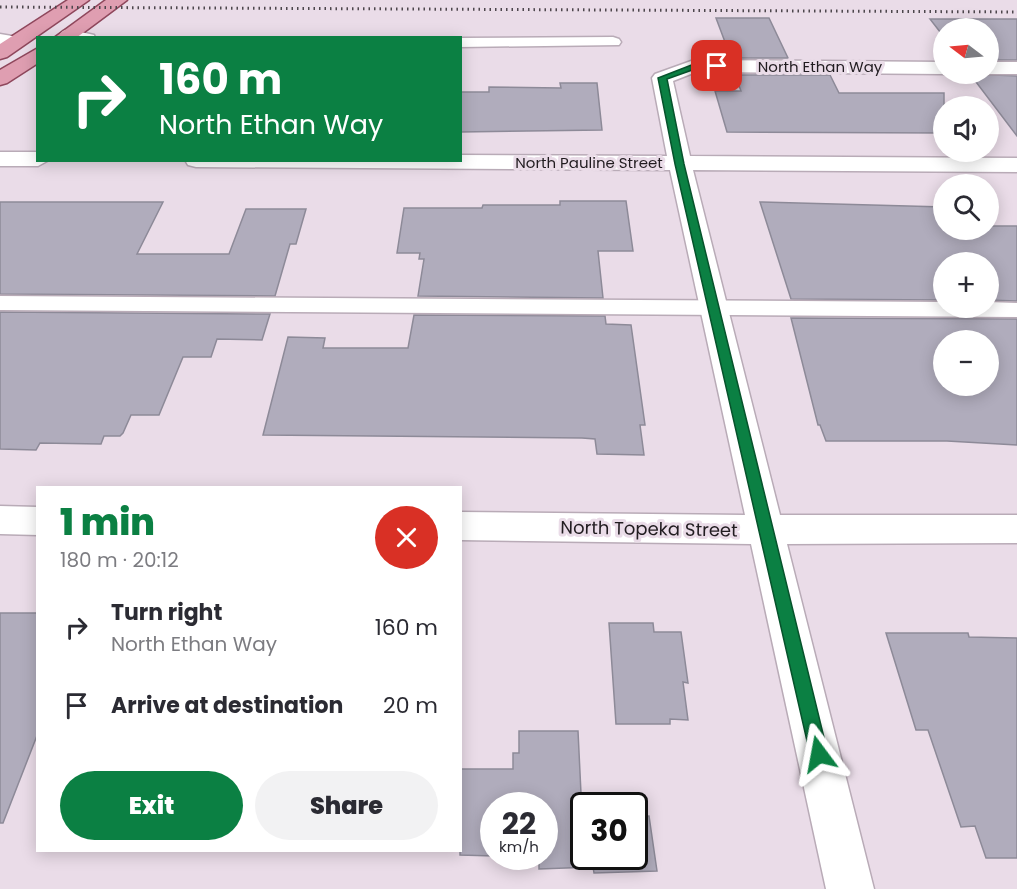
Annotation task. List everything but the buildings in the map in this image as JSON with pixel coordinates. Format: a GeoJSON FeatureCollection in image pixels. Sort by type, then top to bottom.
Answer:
{"type":"FeatureCollection","features":[{"type":"Feature","properties":{"kind":"main road"},"geometry":{"type":"LineString","coordinates":[[0,53],[9,40],[80,0]]}},
{"type":"Feature","properties":{"kind":"main road"},"geometry":{"type":"LineString","coordinates":[[65,36],[118,0]]}},
{"type":"Feature","properties":{"kind":"main road"},"geometry":{"type":"LineString","coordinates":[[0,79],[36,55]]}},
{"type":"Feature","properties":{"kind":"street","name":"North Ethan Way"},"geometry":{"type":"LineString","coordinates":[[680,164],[662,78],[694,66],[933,68]]}},
{"type":"Feature","properties":{"kind":"street"},"geometry":{"type":"LineString","coordinates":[[999,68],[1017,68]]}},
{"type":"Feature","properties":{"kind":"street"},"geometry":{"type":"LineString","coordinates":[[0,159],[36,159]]}},
{"type":"Feature","properties":{"kind":"street","name":"North Pauline Street"},"geometry":{"type":"LineString","coordinates":[[438,162],[1017,165]]}},
{"type":"Feature","properties":{"kind":"street"},"geometry":{"type":"LineString","coordinates":[[680,164],[850,889]]}},
{"type":"Feature","properties":{"kind":"street"},"geometry":{"type":"LineString","coordinates":[[0,520],[36,521]]}},
{"type":"Feature","properties":{"kind":"street","name":"North Topeka Street"},"geometry":{"type":"LineString","coordinates":[[462,526],[766,530],[1017,529]]}},
{"type":"Feature","properties":{"kind":"lane"},"geometry":{"type":"LineString","coordinates":[[462,42],[613,42]]}},
{"type":"Feature","properties":{"kind":"lane"},"geometry":{"type":"LineString","coordinates":[[0,303],[1017,310]]}},
{"type":"Feature","properties":{"kind":"railway"},"geometry":{"type":"LineString","coordinates":[[0,7],[1017,12]]}},
{"type":"Feature","properties":{"kind":"route"},"geometry":{"type":"LineString","coordinates":[[717,66],[694,66],[662,78],[680,164],[819,754]]}}]}
